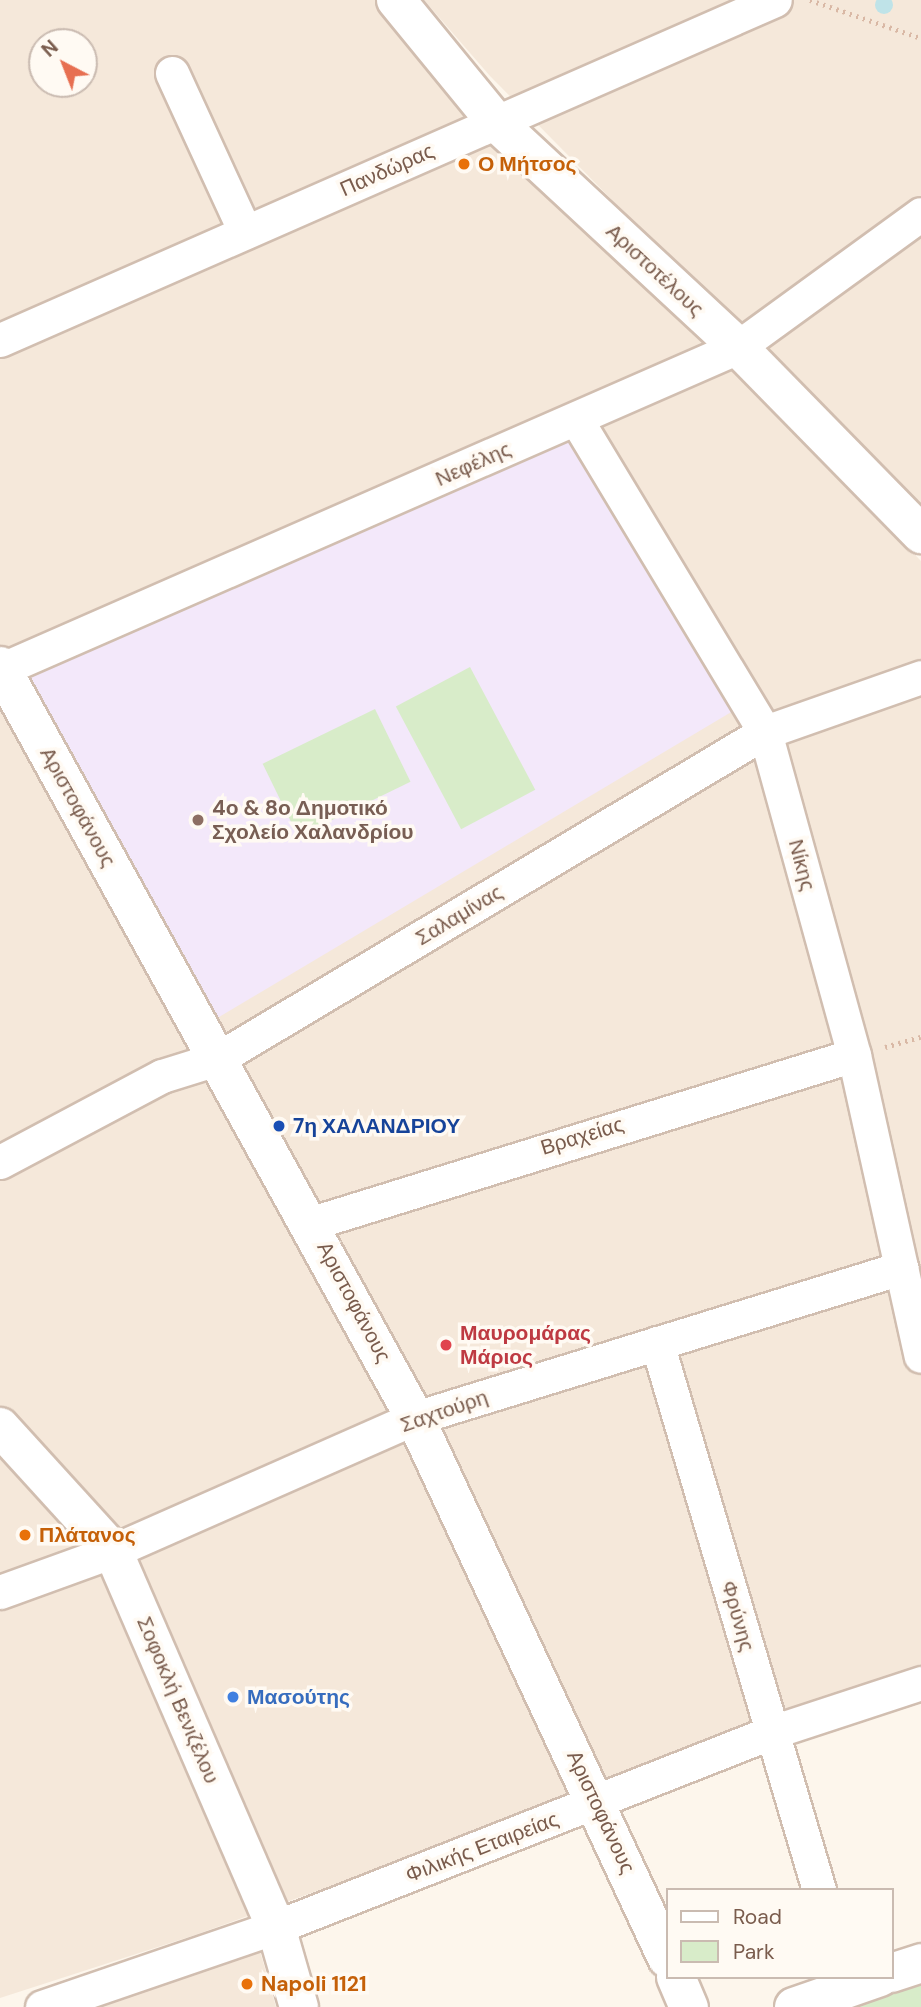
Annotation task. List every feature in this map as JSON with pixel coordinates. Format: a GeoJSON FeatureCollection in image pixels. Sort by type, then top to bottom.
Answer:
{"type":"FeatureCollection","features":[{"type":"Feature","properties":{"kind":"street","name":"Αριστοτέλους"},"geometry":{"type":"LineString","coordinates":[[396,0],[496,122],[738,347],[921,534]]}},
{"type":"Feature","properties":{"kind":"street","name":"Πανδώρας"},"geometry":{"type":"LineString","coordinates":[[0,340],[775,0]]}},
{"type":"Feature","properties":{"kind":"street"},"geometry":{"type":"LineString","coordinates":[[172,73],[245,232]]}},
{"type":"Feature","properties":{"kind":"street","name":"Νεφέλης"},"geometry":{"type":"LineString","coordinates":[[1,668],[738,347],[921,214]]}},
{"type":"Feature","properties":{"kind":"street","name":"Νίκης"},"geometry":{"type":"LineString","coordinates":[[576,419],[765,732],[854,1055],[921,1356]]}},
{"type":"Feature","properties":{"kind":"street","name":"Αριστοφάνους"},"geometry":{"type":"LineString","coordinates":[[1,668],[217,1059],[312,1223],[415,1418],[597,1802],[666,1956]]}},
{"type":"Feature","properties":{"kind":"street","name":"Σαλαμίνας"},"geometry":{"type":"LineString","coordinates":[[0,1163],[162,1076],[217,1059],[765,732],[921,677]]}},
{"type":"Feature","properties":{"kind":"street","name":"Βραχείας"},"geometry":{"type":"LineString","coordinates":[[312,1223],[854,1055]]}},
{"type":"Feature","properties":{"kind":"street","name":"Σαχτούρη"},"geometry":{"type":"LineString","coordinates":[[0,1592],[113,1551],[415,1418],[901,1268]]}},
{"type":"Feature","properties":{"kind":"street","name":"Φρύνης"},"geometry":{"type":"LineString","coordinates":[[657,1343],[818,1888]]}},
{"type":"Feature","properties":{"kind":"street","name":"Σοφοκλή Βενιζέλου"},"geometry":{"type":"LineString","coordinates":[[0,1427],[113,1551],[276,1927],[299,2007]]}},
{"type":"Feature","properties":{"kind":"street","name":"Φιλικής Εταιρείας"},"geometry":{"type":"LineString","coordinates":[[42,2007],[276,1927],[772,1732],[921,1683]]}},
{"type":"Feature","properties":{"kind":"street"},"geometry":{"type":"LineString","coordinates":[[893,1972],[921,1963]]}},
{"type":"Feature","properties":{"kind":"street"},"geometry":{"type":"LineString","coordinates":[[677,1979],[689,2007]]}},
{"type":"Feature","properties":{"kind":"street"},"geometry":{"type":"LineString","coordinates":[[794,2007],[858,1981]]}},
{"type":"Feature","properties":{"kind":"path"},"geometry":{"type":"LineString","coordinates":[[810,0],[921,38]]}},
{"type":"Feature","properties":{"kind":"shaded area"},"geometry":{"type":"Polygon","coordinates":[[[0,0],[379,0],[921,561],[921,1672],[195,1935],[0,1998],[0,0]]]}},
{"type":"Feature","properties":{"kind":"shaded area"},"geometry":{"type":"Polygon","coordinates":[[[424,0],[921,0],[921,514],[490,76],[424,0]]]}},
{"type":"Feature","properties":{"kind":"shaded area"},"geometry":{"type":"Polygon","coordinates":[[[569,434],[733,711],[214,1020],[16,681],[569,434]]]}},
{"type":"Feature","properties":{"kind":"shaded area"},"geometry":{"type":"Polygon","coordinates":[[[257,1941],[276,2007],[57,2007],[257,1941]]]}},
{"type":"Feature","properties":{"kind":"green space"},"geometry":{"type":"Polygon","coordinates":[[[470,667],[535,790],[461,829],[396,706],[470,667]]]}},
{"type":"Feature","properties":{"kind":"green space"},"geometry":{"type":"Polygon","coordinates":[[[375,709],[411,782],[298,837],[263,764],[375,709]]]}},
{"type":"Feature","properties":{"kind":"green space"},"geometry":{"type":"Polygon","coordinates":[[[921,1977],[921,2007],[833,2007],[921,1977]]]}},
{"type":"Feature","properties":{"kind":"water"},"geometry":{"type":"Polygon","coordinates":[[[878,-1],[890,-1],[890,11],[884,14],[878,11],[875,5],[878,-1]]]}},
{"type":"Feature","properties":{"kind":"place","name":"Ο Μήτσος"},"geometry":{"type":"Point","coordinates":[464,164]}},
{"type":"Feature","properties":{"kind":"place","name":"4ο & 8ο Δημοτικό Σχολείο Χαλανδρίου"},"geometry":{"type":"Point","coordinates":[198,820]}},
{"type":"Feature","properties":{"kind":"place","name":"7η ΧΑΛΑΝΔΡΙΟΥ"},"geometry":{"type":"Point","coordinates":[279,1126]}},
{"type":"Feature","properties":{"kind":"place","name":"Μαυρομάρας Μάριος"},"geometry":{"type":"Point","coordinates":[446,1345]}},
{"type":"Feature","properties":{"kind":"place","name":"Πλάτανος"},"geometry":{"type":"Point","coordinates":[25,1535]}},
{"type":"Feature","properties":{"kind":"place","name":"Μασούτης"},"geometry":{"type":"Point","coordinates":[233,1697]}},
{"type":"Feature","properties":{"kind":"place","name":"Napoli 1121"},"geometry":{"type":"Point","coordinates":[247,1984]}}]}
